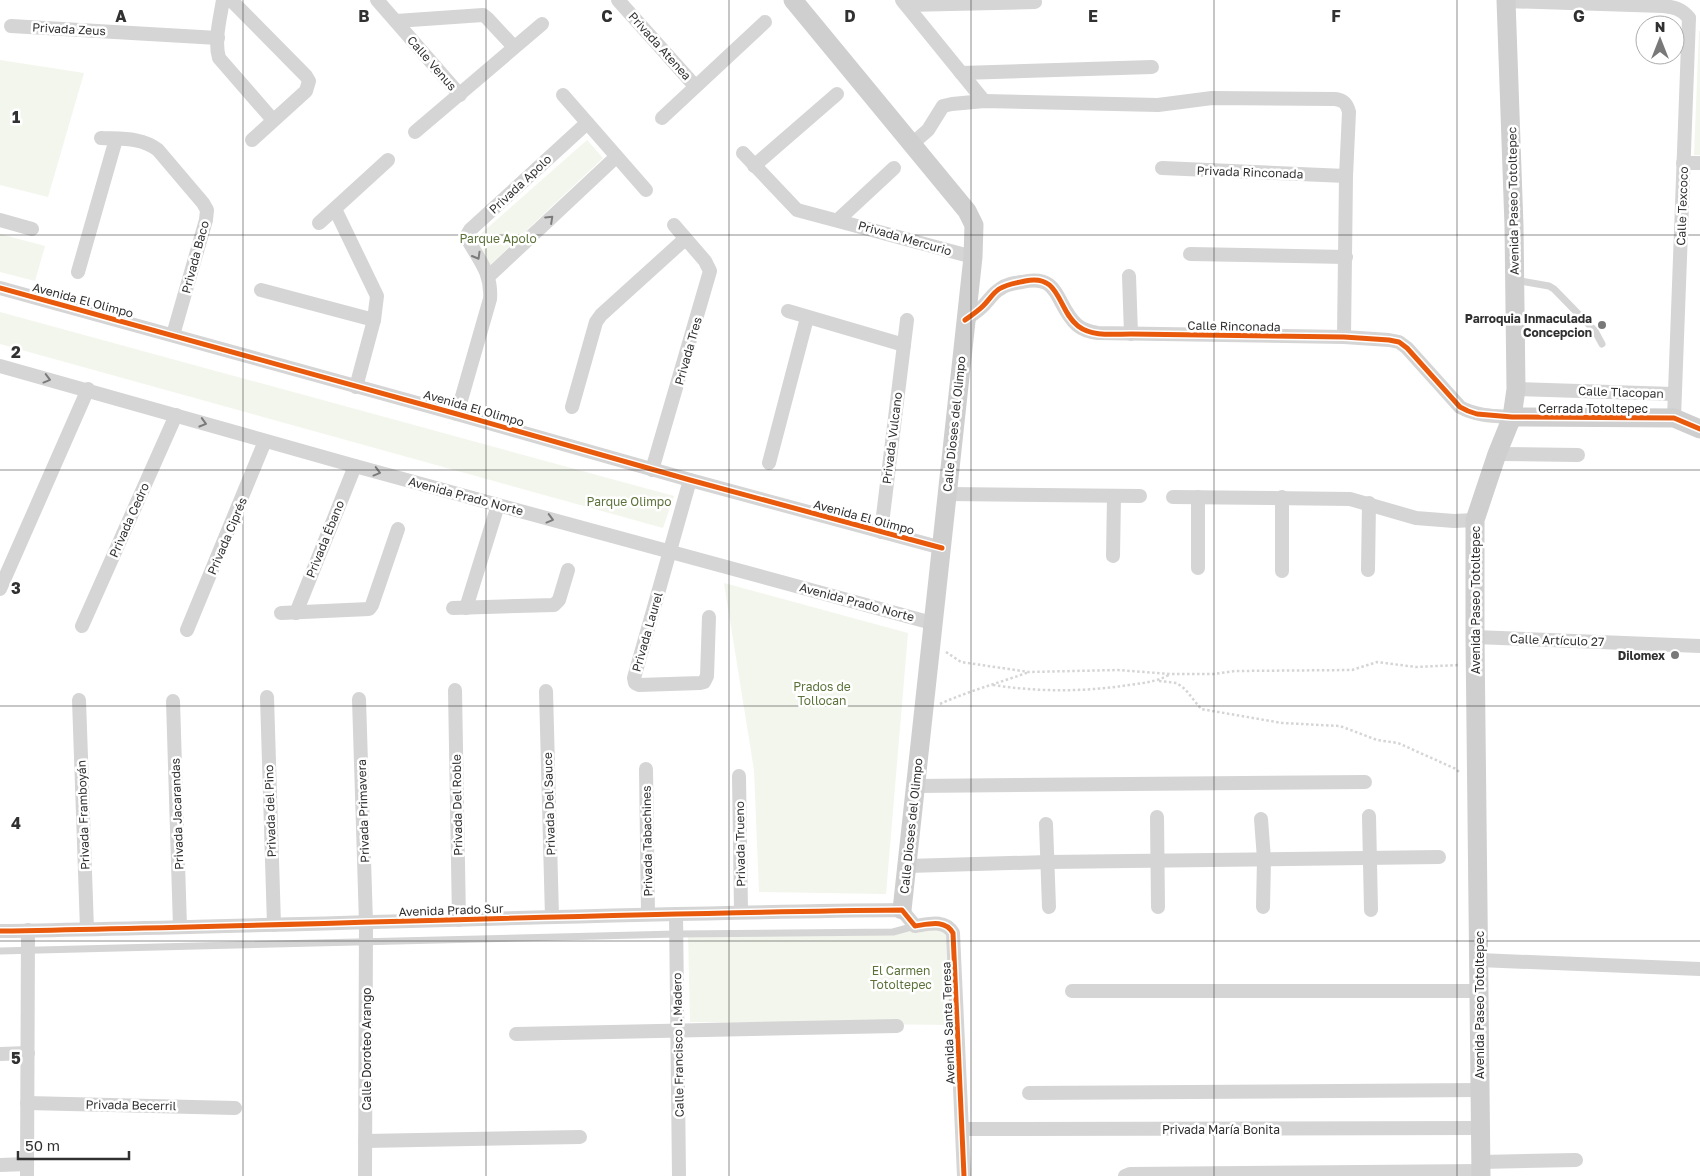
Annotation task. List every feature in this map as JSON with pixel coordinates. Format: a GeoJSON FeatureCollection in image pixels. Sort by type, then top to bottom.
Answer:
{"type":"FeatureCollection","features":[{"type":"Feature","properties":{"kind":"main road","name":"Calle Dioses del Olimpo"},"geometry":{"type":"LineString","coordinates":[[793,0],[971,217],[974,225],[973,257],[902,910]]}},
{"type":"Feature","properties":{"kind":"main road","name":"Avenida Paseo Totoltepec"},"geometry":{"type":"LineString","coordinates":[[1481,1170],[1474,637],[1475,520],[1497,454],[1512,417],[1516,389],[1514,218],[1506,1]]}},
{"type":"Feature","properties":{"kind":"main road","name":"Cerrada Totoltepec"},"geometry":{"type":"LineString","coordinates":[[1512,417],[1674,418]]}},
{"type":"Feature","properties":{"kind":"main road"},"geometry":{"type":"LineString","coordinates":[[1674,418],[1700,430]]}},
{"type":"Feature","properties":{"kind":"street"},"geometry":{"type":"LineString","coordinates":[[223,0],[217,50],[219,58],[273,120]]}},
{"type":"Feature","properties":{"kind":"street"},"geometry":{"type":"LineString","coordinates":[[231,0],[306,76],[308,81],[306,91],[252,140]]}},
{"type":"Feature","properties":{"kind":"street","name":"Calle Venus"},"geometry":{"type":"LineString","coordinates":[[376,0],[396,20],[460,95],[542,24]]}},
{"type":"Feature","properties":{"kind":"street"},"geometry":{"type":"LineString","coordinates":[[1506,1],[1663,6],[1674,7],[1694,18]]}},
{"type":"Feature","properties":{"kind":"street","name":"Privada Atenea"},"geometry":{"type":"LineString","coordinates":[[625,2],[695,86]]}},
{"type":"Feature","properties":{"kind":"street"},"geometry":{"type":"LineString","coordinates":[[904,3],[1035,2]]}},
{"type":"Feature","properties":{"kind":"street"},"geometry":{"type":"LineString","coordinates":[[904,3],[984,101]]}},
{"type":"Feature","properties":{"kind":"street"},"geometry":{"type":"LineString","coordinates":[[396,20],[483,15],[514,48]]}},
{"type":"Feature","properties":{"kind":"street","name":"Calle Texcoco"},"geometry":{"type":"LineString","coordinates":[[1674,394],[1683,163],[1694,18]]}},
{"type":"Feature","properties":{"kind":"street","name":"Privada Atenea"},"geometry":{"type":"LineString","coordinates":[[662,118],[765,22]]}},
{"type":"Feature","properties":{"kind":"street","name":"Privada Zeus"},"geometry":{"type":"LineString","coordinates":[[10,26],[218,38]]}},
{"type":"Feature","properties":{"kind":"street"},"geometry":{"type":"LineString","coordinates":[[961,73],[1152,67]]}},
{"type":"Feature","properties":{"kind":"street"},"geometry":{"type":"LineString","coordinates":[[754,166],[838,94]]}},
{"type":"Feature","properties":{"kind":"street"},"geometry":{"type":"LineString","coordinates":[[415,132],[460,95]]}},
{"type":"Feature","properties":{"kind":"street"},"geometry":{"type":"LineString","coordinates":[[563,95],[646,190]]}},
{"type":"Feature","properties":{"kind":"street"},"geometry":{"type":"LineString","coordinates":[[912,144],[928,130],[944,106],[952,104],[984,101],[1158,105],[1212,98],[1342,100],[1348,106],[1349,112],[1343,176],[1346,257],[1344,337]]}},
{"type":"Feature","properties":{"kind":"street","name":"Privada Apolo"},"geometry":{"type":"LineString","coordinates":[[457,414],[490,299],[489,276],[468,240],[470,230],[587,123]]}},
{"type":"Feature","properties":{"kind":"street","name":"Privada Baco"},"geometry":{"type":"LineString","coordinates":[[100,138],[140,140],[150,143],[202,202],[206,210],[206,220],[174,335]]}},
{"type":"Feature","properties":{"kind":"street"},"geometry":{"type":"LineString","coordinates":[[78,272],[116,139]]}},
{"type":"Feature","properties":{"kind":"street","name":"Privada Mercurio"},"geometry":{"type":"LineString","coordinates":[[743,153],[797,210],[973,257]]}},
{"type":"Feature","properties":{"kind":"street"},"geometry":{"type":"LineString","coordinates":[[489,276],[616,157]]}},
{"type":"Feature","properties":{"kind":"street"},"geometry":{"type":"LineString","coordinates":[[319,222],[388,160]]}},
{"type":"Feature","properties":{"kind":"street"},"geometry":{"type":"LineString","coordinates":[[1683,163],[1700,163]]}},
{"type":"Feature","properties":{"kind":"street","name":"Privada Mercurio"},"geometry":{"type":"LineString","coordinates":[[838,220],[894,168]]}},
{"type":"Feature","properties":{"kind":"street","name":"Privada Rinconada"},"geometry":{"type":"LineString","coordinates":[[1162,168],[1343,176]]}},
{"type":"Feature","properties":{"kind":"street"},"geometry":{"type":"LineString","coordinates":[[335,209],[377,296],[374,320],[356,386]]}},
{"type":"Feature","properties":{"kind":"street"},"geometry":{"type":"LineString","coordinates":[[0,220],[32,229]]}},
{"type":"Feature","properties":{"kind":"street","name":"Privada Tres"},"geometry":{"type":"LineString","coordinates":[[652,470],[710,272],[706,261],[674,224]]}},
{"type":"Feature","properties":{"kind":"street"},"geometry":{"type":"LineString","coordinates":[[572,407],[596,322],[601,315],[685,239]]}},
{"type":"Feature","properties":{"kind":"street"},"geometry":{"type":"LineString","coordinates":[[1190,254],[1346,257]]}},
{"type":"Feature","properties":{"kind":"street"},"geometry":{"type":"LineString","coordinates":[[1129,276],[1131,334]]}},
{"type":"Feature","properties":{"kind":"street","name":"Calle Rinconada"},"geometry":{"type":"LineString","coordinates":[[965,320],[985,304],[999,289],[1007,285],[1039,279],[1048,283],[1053,289],[1077,326],[1087,331],[1098,333],[1344,337],[1389,340],[1399,342],[1407,348],[1460,407],[1468,412],[1477,414],[1512,417]]}},
{"type":"Feature","properties":{"kind":"street","name":"Avenida El Olimpo"},"geometry":{"type":"LineString","coordinates":[[0,288],[174,335],[652,470],[942,548]]}},
{"type":"Feature","properties":{"kind":"street"},"geometry":{"type":"LineString","coordinates":[[261,290],[374,320]]}},
{"type":"Feature","properties":{"kind":"street"},"geometry":{"type":"LineString","coordinates":[[788,312],[904,344]]}},
{"type":"Feature","properties":{"kind":"street"},"geometry":{"type":"LineString","coordinates":[[769,463],[807,318]]}},
{"type":"Feature","properties":{"kind":"street","name":"Privada Vulcano"},"geometry":{"type":"LineString","coordinates":[[881,532],[907,320]]}},
{"type":"Feature","properties":{"kind":"street","name":"Avenida Prado Norte"},"geometry":{"type":"LineString","coordinates":[[0,366],[670,552],[932,632]]}},
{"type":"Feature","properties":{"kind":"street","name":"Calle Tlacopan"},"geometry":{"type":"LineString","coordinates":[[1516,389],[1674,394],[1674,418]]}},
{"type":"Feature","properties":{"kind":"street"},"geometry":{"type":"LineString","coordinates":[[0,589],[88,390]]}},
{"type":"Feature","properties":{"kind":"street","name":"Privada Cedro"},"geometry":{"type":"LineString","coordinates":[[82,626],[176,415]]}},
{"type":"Feature","properties":{"kind":"street","name":"Privada Ciprés"},"geometry":{"type":"LineString","coordinates":[[187,630],[265,441]]}},
{"type":"Feature","properties":{"kind":"street"},"geometry":{"type":"LineString","coordinates":[[1497,454],[1578,455]]}},
{"type":"Feature","properties":{"kind":"street","name":"Privada Ébano"},"geometry":{"type":"LineString","coordinates":[[296,613],[355,466]]}},
{"type":"Feature","properties":{"kind":"street","name":"Privada Laurel"},"geometry":{"type":"LineString","coordinates":[[690,480],[634,678],[635,683],[639,685],[704,682],[707,676],[709,617]]}},
{"type":"Feature","properties":{"kind":"street"},"geometry":{"type":"LineString","coordinates":[[947,494],[1140,496]]}},
{"type":"Feature","properties":{"kind":"street"},"geometry":{"type":"LineString","coordinates":[[1113,556],[1114,496]]}},
{"type":"Feature","properties":{"kind":"street"},"geometry":{"type":"LineString","coordinates":[[1173,497],[1350,499],[1416,518],[1454,521],[1475,520]]}},
{"type":"Feature","properties":{"kind":"street"},"geometry":{"type":"LineString","coordinates":[[1198,497],[1198,568]]}},
{"type":"Feature","properties":{"kind":"street"},"geometry":{"type":"LineString","coordinates":[[1282,497],[1282,571]]}},
{"type":"Feature","properties":{"kind":"street"},"geometry":{"type":"LineString","coordinates":[[1368,570],[1369,503]]}},
{"type":"Feature","properties":{"kind":"street"},"geometry":{"type":"LineString","coordinates":[[498,505],[459,608],[554,605],[559,600],[568,570]]}},
{"type":"Feature","properties":{"kind":"street"},"geometry":{"type":"LineString","coordinates":[[281,613],[369,609],[398,529]]}},
{"type":"Feature","properties":{"kind":"street","name":"Calle Artículo 27"},"geometry":{"type":"LineString","coordinates":[[1474,637],[1700,646]]}},
{"type":"Feature","properties":{"kind":"street","name":"Privada Del Roble"},"geometry":{"type":"LineString","coordinates":[[455,690],[459,920]]}},
{"type":"Feature","properties":{"kind":"street","name":"Privada Del Sauce"},"geometry":{"type":"LineString","coordinates":[[546,690],[552,917]]}},
{"type":"Feature","properties":{"kind":"street","name":"Privada del Pino"},"geometry":{"type":"LineString","coordinates":[[266,697],[274,925]]}},
{"type":"Feature","properties":{"kind":"street","name":"Privada Primavera"},"geometry":{"type":"LineString","coordinates":[[359,699],[366,923]]}},
{"type":"Feature","properties":{"kind":"street","name":"Privada Framboyán"},"geometry":{"type":"LineString","coordinates":[[79,700],[87,929]]}},
{"type":"Feature","properties":{"kind":"street","name":"Privada Jacarandas"},"geometry":{"type":"LineString","coordinates":[[174,701],[180,927]]}},
{"type":"Feature","properties":{"kind":"street","name":"Privada Tabachines"},"geometry":{"type":"LineString","coordinates":[[646,769],[648,914]]}},
{"type":"Feature","properties":{"kind":"street","name":"Privada Trueno"},"geometry":{"type":"LineString","coordinates":[[740,776],[741,911]]}},
{"type":"Feature","properties":{"kind":"street"},"geometry":{"type":"LineString","coordinates":[[916,786],[1365,782]]}},
{"type":"Feature","properties":{"kind":"street"},"geometry":{"type":"LineString","coordinates":[[1369,816],[1371,910]]}},
{"type":"Feature","properties":{"kind":"street"},"geometry":{"type":"LineString","coordinates":[[1157,817],[1158,907]]}},
{"type":"Feature","properties":{"kind":"street"},"geometry":{"type":"LineString","coordinates":[[1261,819],[1264,859],[1263,907]]}},
{"type":"Feature","properties":{"kind":"street"},"geometry":{"type":"LineString","coordinates":[[1046,824],[1050,907]]}},
{"type":"Feature","properties":{"kind":"street"},"geometry":{"type":"LineString","coordinates":[[908,866],[1048,862],[1439,857]]}},
{"type":"Feature","properties":{"kind":"street"},"geometry":{"type":"LineString","coordinates":[[902,910],[915,926]]}},
{"type":"Feature","properties":{"kind":"street","name":"Avenida Prado Sur"},"geometry":{"type":"LineString","coordinates":[[0,931],[366,923],[741,911],[902,910]]}},
{"type":"Feature","properties":{"kind":"street","name":"Calle Francisco I. Madero"},"geometry":{"type":"LineString","coordinates":[[676,914],[679,1176]]}},
{"type":"Feature","properties":{"kind":"street","name":"Calle Doroteo Arango"},"geometry":{"type":"LineString","coordinates":[[366,923],[366,1176]]}},
{"type":"Feature","properties":{"kind":"street","name":"Avenida Santa Teresa"},"geometry":{"type":"LineString","coordinates":[[915,926],[943,924],[950,927],[953,933],[964,1176]]}},
{"type":"Feature","properties":{"kind":"street"},"geometry":{"type":"LineString","coordinates":[[0,1165],[27,1170],[28,930]]}},
{"type":"Feature","properties":{"kind":"street"},"geometry":{"type":"LineString","coordinates":[[1479,960],[1700,969]]}},
{"type":"Feature","properties":{"kind":"street"},"geometry":{"type":"LineString","coordinates":[[1072,991],[1479,991]]}},
{"type":"Feature","properties":{"kind":"street"},"geometry":{"type":"LineString","coordinates":[[516,1034],[897,1026]]}},
{"type":"Feature","properties":{"kind":"street"},"geometry":{"type":"LineString","coordinates":[[0,1054],[28,1053]]}},
{"type":"Feature","properties":{"kind":"street"},"geometry":{"type":"LineString","coordinates":[[1029,1092],[1480,1090]]}},
{"type":"Feature","properties":{"kind":"street","name":"Privada Becerril"},"geometry":{"type":"LineString","coordinates":[[27,1103],[235,1108]]}},
{"type":"Feature","properties":{"kind":"street","name":"Privada María Bonita"},"geometry":{"type":"LineString","coordinates":[[962,1129],[1480,1128]]}},
{"type":"Feature","properties":{"kind":"street"},"geometry":{"type":"LineString","coordinates":[[366,1141],[580,1137]]}},
{"type":"Feature","properties":{"kind":"street"},"geometry":{"type":"LineString","coordinates":[[1126,1176],[1130,1174],[1370,1174],[1481,1170],[1576,1160]]}},
{"type":"Feature","properties":{"kind":"lane"},"geometry":{"type":"LineString","coordinates":[[1515,280],[1549,286],[1554,289],[1595,332],[1602,344]]}},
{"type":"Feature","properties":{"kind":"lane"},"geometry":{"type":"LineString","coordinates":[[0,951],[676,934],[893,932],[915,926]]}},
{"type":"Feature","properties":{"kind":"path"},"geometry":{"type":"LineString","coordinates":[[932,632],[961,662],[1029,672],[1118,670],[1170,674],[1214,674],[1235,670],[1352,670],[1377,662],[1416,667],[1454,666],[1475,663]]}},
{"type":"Feature","properties":{"kind":"path"},"geometry":{"type":"LineString","coordinates":[[924,707],[938,705],[960,695],[1029,672]]}},
{"type":"Feature","properties":{"kind":"path"},"geometry":{"type":"LineString","coordinates":[[1159,681],[1170,674]]}},
{"type":"Feature","properties":{"kind":"path"},"geometry":{"type":"LineString","coordinates":[[993,685],[1026,690],[1101,689],[1159,681],[1177,683],[1185,689],[1201,708],[1282,723],[1340,726],[1378,740],[1398,743],[1456,769],[1466,780],[1477,780]]}},
{"type":"Feature","properties":{"kind":"green space"},"geometry":{"type":"Polygon","coordinates":[[[1699,31],[1700,155],[1694,155],[1699,31]]]}},
{"type":"Feature","properties":{"kind":"green space"},"geometry":{"type":"Polygon","coordinates":[[[0,60],[84,73],[48,197],[0,185],[0,60]]]}},
{"type":"Feature","properties":{"kind":"green space","name":"Parque Apolo"},"geometry":{"type":"Polygon","coordinates":[[[587,140],[603,158],[490,265],[476,238],[587,140]]]}},
{"type":"Feature","properties":{"kind":"green space"},"geometry":{"type":"Polygon","coordinates":[[[0,234],[45,246],[35,281],[0,272],[0,234]]]}},
{"type":"Feature","properties":{"kind":"green space","name":"Parque Olimpo"},"geometry":{"type":"Polygon","coordinates":[[[0,312],[674,496],[663,528],[0,344],[0,312]]]}},
{"type":"Feature","properties":{"kind":"green space","name":"Prados de Tollocan"},"geometry":{"type":"Polygon","coordinates":[[[724,583],[908,633],[886,894],[759,892],[754,770],[724,583]]]}},
{"type":"Feature","properties":{"kind":"green space","name":"El Carmen Totoltepec"},"geometry":{"type":"Polygon","coordinates":[[[950,927],[950,1025],[690,1022],[688,934],[950,927]]]}},
{"type":"Feature","properties":{"kind":"cycle path"},"geometry":{"type":"LineString","coordinates":[[965,320],[981,308],[999,289],[1012,284],[1037,280],[1046,282],[1057,294],[1071,319],[1078,326],[1090,332],[1110,334],[1344,337],[1389,340],[1399,342],[1407,348],[1460,407],[1477,414],[1512,417],[1674,418],[1700,429]]}},
{"type":"Feature","properties":{"kind":"cycle path"},"geometry":{"type":"LineString","coordinates":[[0,288],[942,548]]}},
{"type":"Feature","properties":{"kind":"cycle path"},"geometry":{"type":"LineString","coordinates":[[0,931],[902,910],[915,926],[941,924],[953,933],[964,1176]]}},
{"type":"Feature","properties":{"kind":"place","name":"Parroquia Inmaculada Concepcion"},"geometry":{"type":"Point","coordinates":[1602,325]}},
{"type":"Feature","properties":{"kind":"place","name":"Dilomex"},"geometry":{"type":"Point","coordinates":[1675,655]}}]}
